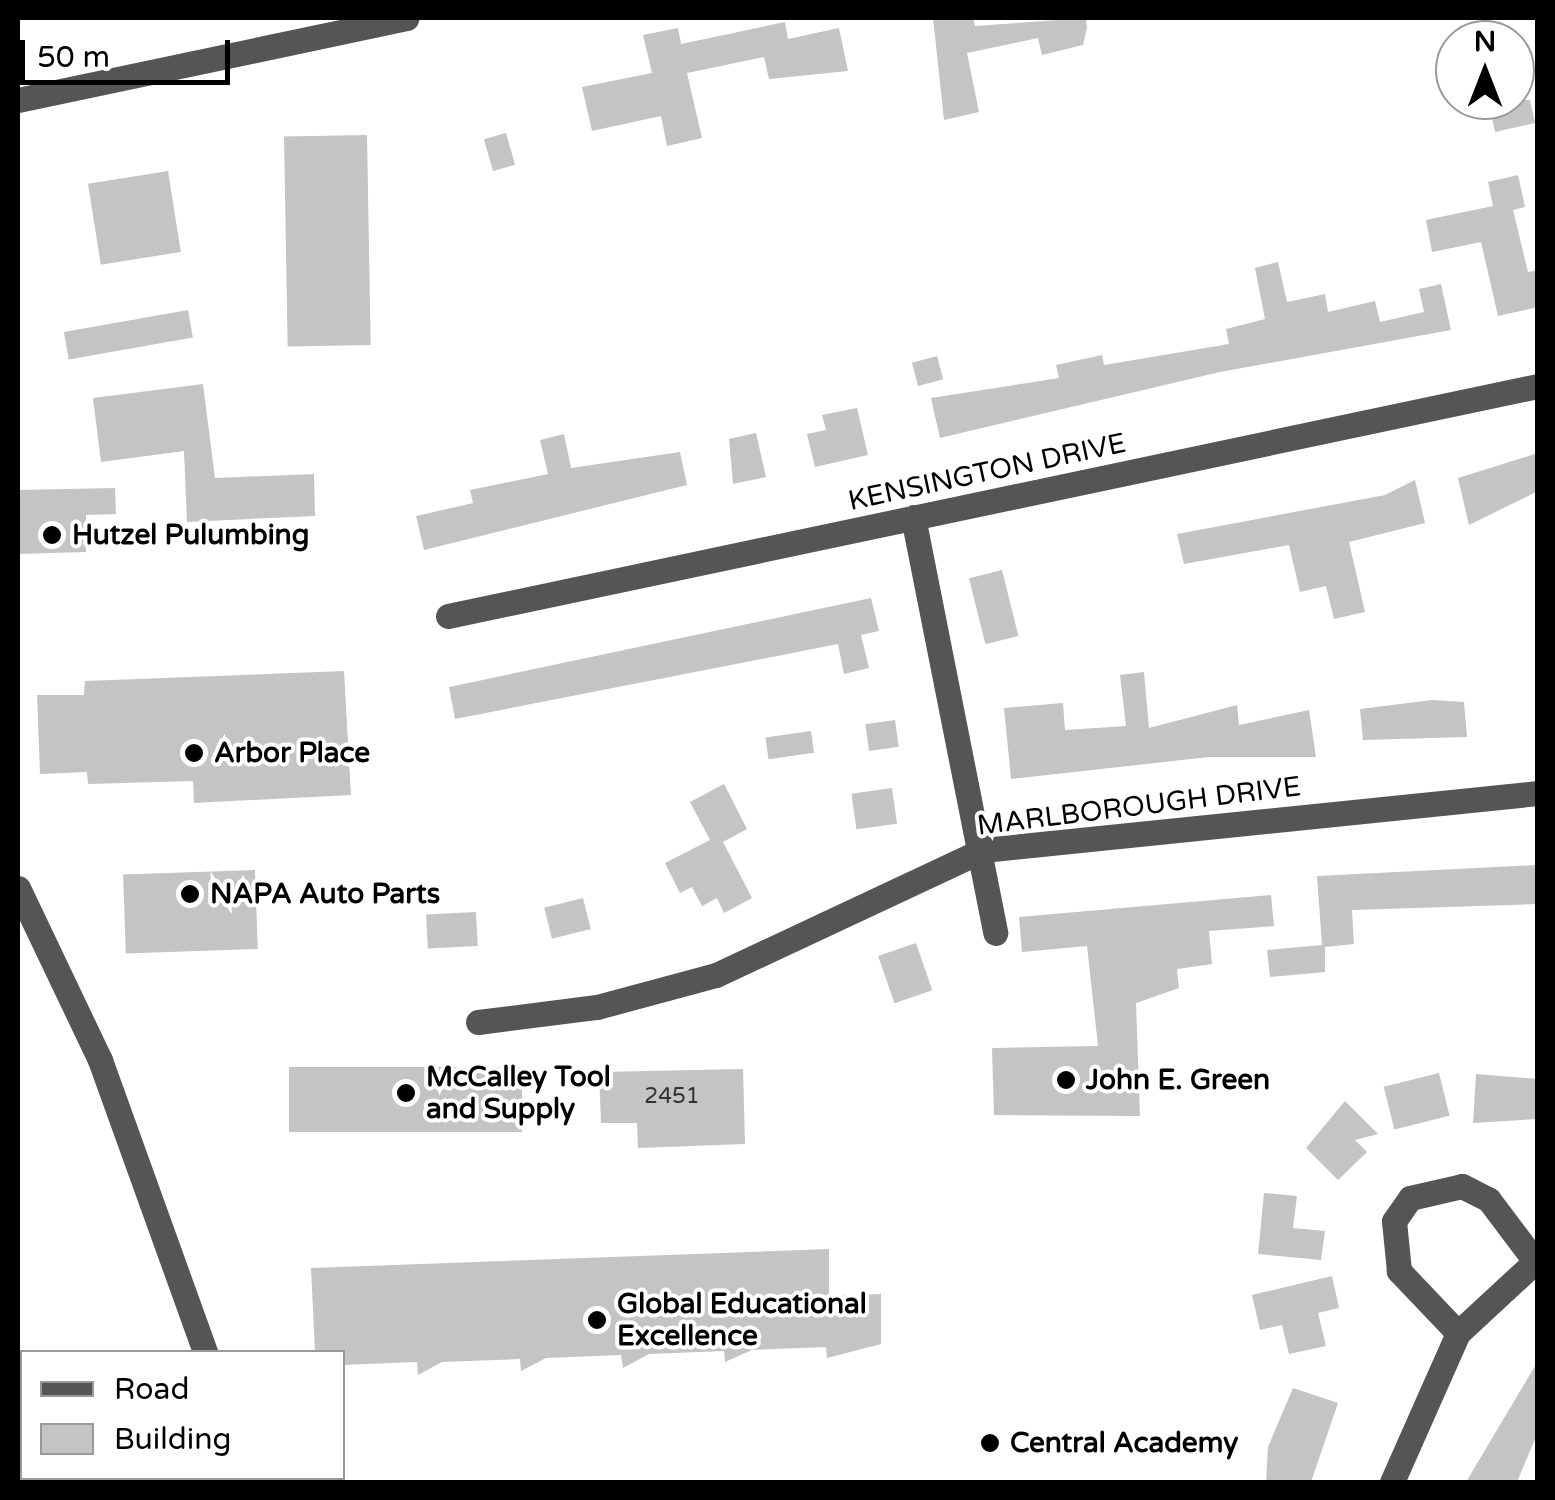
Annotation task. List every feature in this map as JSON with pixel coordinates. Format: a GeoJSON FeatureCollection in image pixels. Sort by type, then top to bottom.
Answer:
{"type":"FeatureCollection","features":[{"type":"Feature","properties":{"kind":"street"},"geometry":{"type":"LineString","coordinates":[[18,100],[406,18]]}},
{"type":"Feature","properties":{"kind":"street","name":"KENSINGTON DRIVE"},"geometry":{"type":"LineString","coordinates":[[448,616],[1538,386]]}},
{"type":"Feature","properties":{"kind":"street"},"geometry":{"type":"LineString","coordinates":[[913,517],[983,850],[995,933]]}},
{"type":"Feature","properties":{"kind":"street","name":"MARLBOROUGH DRIVE"},"geometry":{"type":"LineString","coordinates":[[478,1022],[597,1007],[716,975],[983,850],[1538,793]]}},
{"type":"Feature","properties":{"kind":"street"},"geometry":{"type":"LineString","coordinates":[[18,888],[100,1060],[204,1350]]}},
{"type":"Feature","properties":{"kind":"street"},"geometry":{"type":"LineString","coordinates":[[1392,1482],[1458,1333],[1536,1260],[1489,1200],[1462,1186],[1410,1198],[1394,1221],[1399,1271],[1458,1333]]}},
{"type":"Feature","properties":{"kind":"building"},"geometry":{"type":"Polygon","coordinates":[[[933,18],[973,18],[975,26],[1086,18],[1087,28],[1083,45],[1042,55],[1038,38],[967,53],[979,112],[944,120],[933,18]]]}},
{"type":"Feature","properties":{"kind":"building"},"geometry":{"type":"Polygon","coordinates":[[[785,22],[788,39],[839,28],[848,71],[769,79],[764,57],[687,73],[702,138],[667,146],[661,116],[592,131],[582,87],[652,73],[643,35],[678,28],[681,44],[785,22]]]}},
{"type":"Feature","properties":{"kind":"building"},"geometry":{"type":"Polygon","coordinates":[[[1492,120],[1534,120],[1535,123],[1495,132],[1492,120]]]}},
{"type":"Feature","properties":{"kind":"building"},"geometry":{"type":"Polygon","coordinates":[[[506,133],[515,165],[493,171],[484,139],[506,133]]]}},
{"type":"Feature","properties":{"kind":"building"},"geometry":{"type":"Polygon","coordinates":[[[367,135],[371,345],[288,346],[284,136],[367,135]]]}},
{"type":"Feature","properties":{"kind":"building"},"geometry":{"type":"Polygon","coordinates":[[[168,171],[181,252],[101,265],[88,184],[168,171]]]}},
{"type":"Feature","properties":{"kind":"building"},"geometry":{"type":"Polygon","coordinates":[[[1518,175],[1525,207],[1513,210],[1528,272],[1538,270],[1538,307],[1498,316],[1481,242],[1432,252],[1426,220],[1493,206],[1488,182],[1518,175]]]}},
{"type":"Feature","properties":{"kind":"building"},"geometry":{"type":"Polygon","coordinates":[[[1278,262],[1287,302],[1325,294],[1328,312],[1375,301],[1380,322],[1424,312],[1419,289],[1441,284],[1451,330],[1220,372],[940,438],[931,398],[1059,378],[1056,365],[1102,355],[1104,365],[1229,344],[1226,329],[1265,319],[1255,268],[1278,262]]]}},
{"type":"Feature","properties":{"kind":"building"},"geometry":{"type":"Polygon","coordinates":[[[188,310],[193,338],[69,359],[64,332],[188,310]]]}},
{"type":"Feature","properties":{"kind":"building"},"geometry":{"type":"Polygon","coordinates":[[[937,356],[943,379],[918,386],[912,363],[937,356]]]}},
{"type":"Feature","properties":{"kind":"building"},"geometry":{"type":"Polygon","coordinates":[[[203,384],[215,478],[314,474],[315,516],[187,522],[184,451],[101,462],[93,398],[203,384]]]}},
{"type":"Feature","properties":{"kind":"building"},"geometry":{"type":"Polygon","coordinates":[[[857,408],[868,455],[815,467],[807,434],[826,430],[822,415],[857,408]]]}},
{"type":"Feature","properties":{"kind":"building"},"geometry":{"type":"Polygon","coordinates":[[[756,433],[766,477],[733,484],[729,439],[756,433]]]}},
{"type":"Feature","properties":{"kind":"building"},"geometry":{"type":"Polygon","coordinates":[[[564,434],[571,468],[680,452],[687,485],[424,550],[416,516],[473,503],[470,490],[548,474],[540,440],[564,434]]]}},
{"type":"Feature","properties":{"kind":"building"},"geometry":{"type":"Polygon","coordinates":[[[1538,453],[1538,491],[1469,525],[1458,478],[1538,453]]]}},
{"type":"Feature","properties":{"kind":"building"},"geometry":{"type":"Polygon","coordinates":[[[1415,480],[1425,523],[1349,542],[1365,612],[1334,619],[1326,586],[1300,592],[1289,545],[1184,564],[1177,534],[1385,495],[1415,480]]]}},
{"type":"Feature","properties":{"kind":"building","name":"Hutzel Pulumbing"},"geometry":{"type":"Polygon","coordinates":[[[115,488],[116,514],[86,515],[86,552],[18,554],[18,490],[115,488]]]}},
{"type":"Feature","properties":{"kind":"building"},"geometry":{"type":"Polygon","coordinates":[[[1002,570],[1018,636],[985,644],[969,578],[1002,570]]]}},
{"type":"Feature","properties":{"kind":"building"},"geometry":{"type":"Polygon","coordinates":[[[871,598],[879,631],[861,635],[869,668],[844,674],[838,644],[455,719],[449,687],[871,598]]]}},
{"type":"Feature","properties":{"kind":"building","name":"Arbor Place"},"geometry":{"type":"Polygon","coordinates":[[[344,671],[351,795],[194,803],[193,781],[88,784],[87,772],[40,774],[37,695],[84,695],[85,681],[344,671]]]}},
{"type":"Feature","properties":{"kind":"building"},"geometry":{"type":"Polygon","coordinates":[[[1144,672],[1149,728],[1237,705],[1239,725],[1309,710],[1316,757],[1209,757],[1011,779],[1004,708],[1063,703],[1065,730],[1126,726],[1120,675],[1144,672]]]}},
{"type":"Feature","properties":{"kind":"building"},"geometry":{"type":"Polygon","coordinates":[[[1432,700],[1464,702],[1467,737],[1363,740],[1360,709],[1432,700]]]}},
{"type":"Feature","properties":{"kind":"building"},"geometry":{"type":"Polygon","coordinates":[[[895,720],[899,747],[869,751],[865,724],[895,720]]]}},
{"type":"Feature","properties":{"kind":"building"},"geometry":{"type":"Polygon","coordinates":[[[811,731],[814,753],[769,759],[765,737],[811,731]]]}},
{"type":"Feature","properties":{"kind":"building"},"geometry":{"type":"Polygon","coordinates":[[[724,784],[747,829],[723,842],[752,898],[724,913],[717,898],[702,906],[692,887],[680,893],[665,863],[710,840],[690,802],[724,784]]]}},
{"type":"Feature","properties":{"kind":"building"},"geometry":{"type":"Polygon","coordinates":[[[892,788],[897,824],[856,829],[851,794],[892,788]]]}},
{"type":"Feature","properties":{"kind":"building"},"geometry":{"type":"Polygon","coordinates":[[[1538,865],[1538,904],[1352,910],[1354,944],[1325,947],[1325,972],[1270,977],[1267,950],[1322,945],[1317,876],[1538,865]]]}},
{"type":"Feature","properties":{"kind":"building","name":"NAPA Auto Parts"},"geometry":{"type":"Polygon","coordinates":[[[255,870],[258,949],[126,954],[123,875],[255,870]]]}},
{"type":"Feature","properties":{"kind":"building"},"geometry":{"type":"Polygon","coordinates":[[[1271,895],[1274,926],[1209,931],[1212,964],[1177,969],[1179,988],[1136,1003],[1140,1116],[994,1115],[992,1048],[1098,1046],[1087,946],[1022,952],[1019,917],[1271,895]]]}},
{"type":"Feature","properties":{"kind":"building"},"geometry":{"type":"Polygon","coordinates":[[[583,898],[591,929],[552,939],[544,908],[583,898]]]}},
{"type":"Feature","properties":{"kind":"building"},"geometry":{"type":"Polygon","coordinates":[[[476,912],[478,946],[428,949],[426,915],[476,912]]]}},
{"type":"Feature","properties":{"kind":"building"},"geometry":{"type":"Polygon","coordinates":[[[916,943],[932,990],[894,1003],[878,956],[916,943]]]}},
{"type":"Feature","properties":{"kind":"building","name":"McCalley Tool and Supply"},"geometry":{"type":"Polygon","coordinates":[[[289,1067],[522,1067],[522,1132],[289,1132],[289,1067]]]}},
{"type":"Feature","properties":{"kind":"building"},"geometry":{"type":"Polygon","coordinates":[[[743,1069],[745,1144],[638,1148],[637,1123],[601,1123],[599,1072],[743,1069]]]}},
{"type":"Feature","properties":{"kind":"building"},"geometry":{"type":"Polygon","coordinates":[[[1439,1073],[1450,1116],[1394,1129],[1384,1087],[1439,1073]]]}},
{"type":"Feature","properties":{"kind":"building"},"geometry":{"type":"Polygon","coordinates":[[[1476,1074],[1538,1079],[1538,1119],[1473,1123],[1476,1074]]]}},
{"type":"Feature","properties":{"kind":"building"},"geometry":{"type":"Polygon","coordinates":[[[1345,1101],[1378,1134],[1355,1140],[1367,1152],[1338,1180],[1306,1148],[1345,1101]]]}},
{"type":"Feature","properties":{"kind":"building"},"geometry":{"type":"Polygon","coordinates":[[[1264,1193],[1297,1196],[1293,1228],[1325,1231],[1321,1260],[1258,1254],[1264,1193]]]}},
{"type":"Feature","properties":{"kind":"building","name":"Global Educational Excellence"},"geometry":{"type":"Polygon","coordinates":[[[829,1249],[829,1296],[881,1294],[881,1344],[827,1358],[826,1347],[752,1350],[725,1362],[724,1351],[649,1354],[623,1368],[621,1355],[546,1358],[521,1371],[520,1359],[442,1362],[418,1375],[417,1362],[345,1365],[345,1350],[315,1350],[311,1268],[829,1249]]]}},
{"type":"Feature","properties":{"kind":"building"},"geometry":{"type":"Polygon","coordinates":[[[1332,1276],[1339,1308],[1318,1313],[1326,1346],[1289,1354],[1282,1325],[1260,1330],[1252,1295],[1332,1276]]]}},
{"type":"Feature","properties":{"kind":"building"},"geometry":{"type":"Polygon","coordinates":[[[1538,1361],[1538,1432],[1517,1482],[1466,1482],[1538,1361]]]}},
{"type":"Feature","properties":{"kind":"building"},"geometry":{"type":"Polygon","coordinates":[[[1293,1388],[1338,1403],[1311,1482],[1266,1482],[1268,1447],[1293,1388]]]}},
{"type":"Feature","properties":{"kind":"place","name":"Hutzel Pulumbing"},"geometry":{"type":"Point","coordinates":[52,535]}},
{"type":"Feature","properties":{"kind":"place","name":"Arbor Place"},"geometry":{"type":"Point","coordinates":[194,753]}},
{"type":"Feature","properties":{"kind":"place","name":"NAPA Auto Parts"},"geometry":{"type":"Point","coordinates":[190,894]}},
{"type":"Feature","properties":{"kind":"place","name":"John E. Green"},"geometry":{"type":"Point","coordinates":[1066,1080]}},
{"type":"Feature","properties":{"kind":"place","name":"McCalley Tool and Supply"},"geometry":{"type":"Point","coordinates":[406,1093]}},
{"type":"Feature","properties":{"kind":"place","name":"Global Educational Excellence"},"geometry":{"type":"Point","coordinates":[597,1320]}},
{"type":"Feature","properties":{"kind":"place","name":"Central Academy"},"geometry":{"type":"Point","coordinates":[990,1443]}}]}
